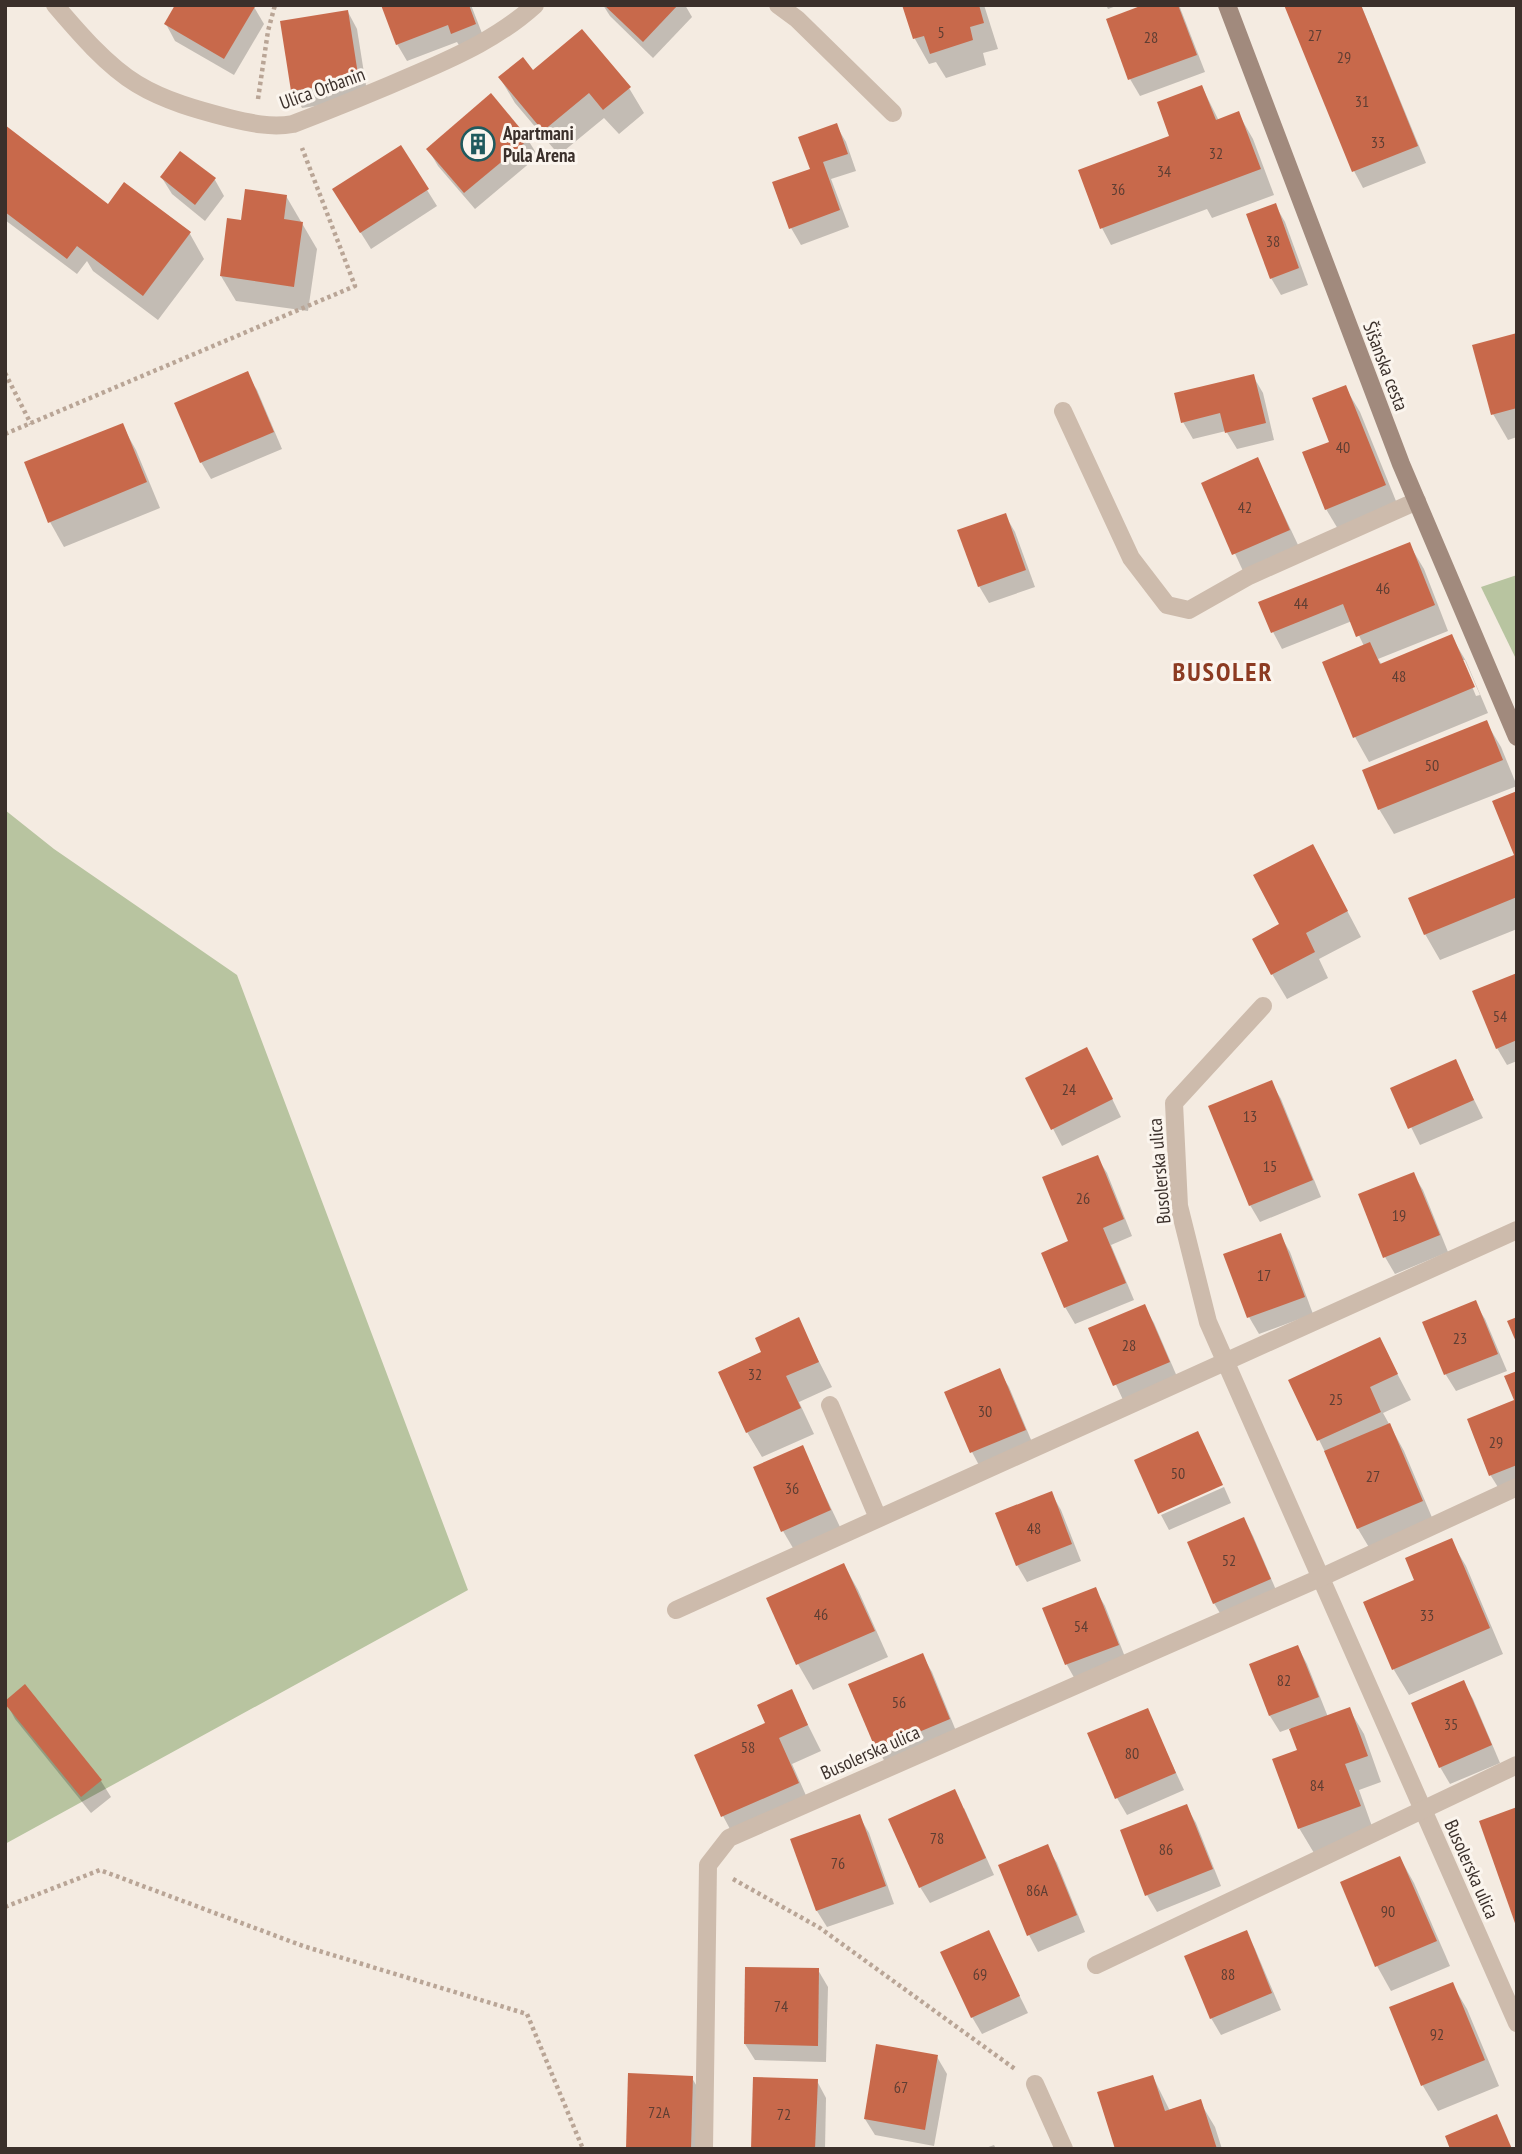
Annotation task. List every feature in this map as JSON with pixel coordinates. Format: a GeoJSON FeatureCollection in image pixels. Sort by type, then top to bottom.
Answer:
{"type":"FeatureCollection","features":[{"type":"Feature","properties":{"kind":"main road","name":"Šišanska cesta"},"geometry":{"type":"LineString","coordinates":[[1227,5],[1417,501],[1517,737]]}},
{"type":"Feature","properties":{"kind":"street","name":"Ulica Orbanin"},"geometry":{"type":"LineString","coordinates":[[55,5],[95,50],[137,84],[195,110],[254,124],[282,126],[293,124],[467,52],[519,20],[535,5]]}},
{"type":"Feature","properties":{"kind":"street"},"geometry":{"type":"LineString","coordinates":[[778,5],[798,12],[893,113]]}},
{"type":"Feature","properties":{"kind":"street"},"geometry":{"type":"LineString","coordinates":[[1063,411],[1131,558],[1167,604],[1189,610],[1249,576],[1417,501]]}},
{"type":"Feature","properties":{"kind":"street","name":"Busolerska ulica"},"geometry":{"type":"LineString","coordinates":[[1263,1006],[1174,1102],[1179,1206],[1208,1322],[1517,2023]]}},
{"type":"Feature","properties":{"kind":"street"},"geometry":{"type":"LineString","coordinates":[[676,1610],[1517,1230]]}},
{"type":"Feature","properties":{"kind":"street"},"geometry":{"type":"LineString","coordinates":[[830,1405],[878,1518]]}},
{"type":"Feature","properties":{"kind":"street","name":"Busolerska ulica"},"geometry":{"type":"LineString","coordinates":[[708,1865],[729,1838],[1320,1578],[1517,1487]]}},
{"type":"Feature","properties":{"kind":"street","name":"Busolerska ulica"},"geometry":{"type":"LineString","coordinates":[[1096,1965],[1517,1765]]}},
{"type":"Feature","properties":{"kind":"street"},"geometry":{"type":"LineString","coordinates":[[704,2149],[708,1865]]}},
{"type":"Feature","properties":{"kind":"street"},"geometry":{"type":"LineString","coordinates":[[1035,2084],[1064,2149]]}},
{"type":"Feature","properties":{"kind":"path"},"geometry":{"type":"LineString","coordinates":[[254,124],[268,31],[275,5]]}},
{"type":"Feature","properties":{"kind":"path"},"geometry":{"type":"LineString","coordinates":[[5,434],[355,286],[293,124]]}},
{"type":"Feature","properties":{"kind":"path"},"geometry":{"type":"LineString","coordinates":[[5,373],[31,424]]}},
{"type":"Feature","properties":{"kind":"path"},"geometry":{"type":"LineString","coordinates":[[708,1865],[820,1928],[1035,2084]]}},
{"type":"Feature","properties":{"kind":"path"},"geometry":{"type":"LineString","coordinates":[[5,1907],[100,1870],[303,1946],[527,2014],[583,2149]]}},
{"type":"Feature","properties":{"kind":"green space"},"geometry":{"type":"Polygon","coordinates":[[[1517,575],[1517,661],[1481,587],[1517,575]]]}},
{"type":"Feature","properties":{"kind":"green space"},"geometry":{"type":"Polygon","coordinates":[[[5,810],[54,849],[237,975],[468,1590],[5,1844],[5,810]]]}},
{"type":"Feature","properties":{"kind":"building"},"geometry":{"type":"Polygon","coordinates":[[[175,5],[256,5],[224,59],[164,24],[175,5]]]}},
{"type":"Feature","properties":{"kind":"building"},"geometry":{"type":"Polygon","coordinates":[[[381,5],[469,5],[476,24],[451,34],[448,25],[396,45],[381,5]]]}},
{"type":"Feature","properties":{"kind":"building"},"geometry":{"type":"Polygon","coordinates":[[[604,5],[678,5],[643,42],[604,5]]]}},
{"type":"Feature","properties":{"kind":"building"},"geometry":{"type":"Polygon","coordinates":[[[902,5],[979,5],[984,23],[970,27],[973,40],[930,54],[924,36],[913,39],[902,5]]]}},
{"type":"Feature","properties":{"kind":"building"},"geometry":{"type":"Polygon","coordinates":[[[1143,5],[1178,5],[1197,55],[1128,80],[1106,19],[1143,5]]]}},
{"type":"Feature","properties":{"kind":"building"},"geometry":{"type":"Polygon","coordinates":[[[1284,5],[1361,5],[1418,146],[1352,172],[1284,5]]]}},
{"type":"Feature","properties":{"kind":"building"},"geometry":{"type":"Polygon","coordinates":[[[348,10],[359,81],[291,91],[280,21],[348,10]]]}},
{"type":"Feature","properties":{"kind":"building"},"geometry":{"type":"Polygon","coordinates":[[[582,29],[631,87],[603,110],[589,93],[543,131],[498,77],[523,57],[533,70],[582,29]]]}},
{"type":"Feature","properties":{"kind":"building"},"geometry":{"type":"Polygon","coordinates":[[[1202,85],[1216,120],[1239,111],[1261,169],[1100,229],[1078,170],[1169,136],[1157,102],[1202,85]]]}},
{"type":"Feature","properties":{"kind":"building","name":"Apartmani Pula Arena"},"geometry":{"type":"Polygon","coordinates":[[[491,93],[529,139],[464,193],[426,149],[491,93]]]}},
{"type":"Feature","properties":{"kind":"building"},"geometry":{"type":"Polygon","coordinates":[[[837,123],[848,154],[823,162],[840,210],[789,229],[772,182],[810,169],[798,137],[837,123]]]}},
{"type":"Feature","properties":{"kind":"building"},"geometry":{"type":"Polygon","coordinates":[[[5,125],[108,204],[124,182],[191,232],[143,296],[77,246],[67,259],[5,212],[5,125]]]}},
{"type":"Feature","properties":{"kind":"building"},"geometry":{"type":"Polygon","coordinates":[[[401,145],[429,189],[360,233],[332,189],[401,145]]]}},
{"type":"Feature","properties":{"kind":"building"},"geometry":{"type":"Polygon","coordinates":[[[180,151],[216,178],[195,205],[160,177],[180,151]]]}},
{"type":"Feature","properties":{"kind":"building"},"geometry":{"type":"Polygon","coordinates":[[[245,189],[287,195],[284,219],[303,222],[294,287],[220,276],[227,218],[241,220],[245,189]]]}},
{"type":"Feature","properties":{"kind":"building"},"geometry":{"type":"Polygon","coordinates":[[[1276,203],[1299,268],[1270,279],[1246,214],[1276,203]]]}},
{"type":"Feature","properties":{"kind":"building"},"geometry":{"type":"Polygon","coordinates":[[[1517,333],[1517,408],[1491,415],[1472,345],[1517,333]]]}},
{"type":"Feature","properties":{"kind":"building"},"geometry":{"type":"Polygon","coordinates":[[[248,371],[274,432],[200,463],[174,403],[248,371]]]}},
{"type":"Feature","properties":{"kind":"building"},"geometry":{"type":"Polygon","coordinates":[[[1254,374],[1266,423],[1225,433],[1220,413],[1181,423],[1174,393],[1254,374]]]}},
{"type":"Feature","properties":{"kind":"building"},"geometry":{"type":"Polygon","coordinates":[[[1346,385],[1386,485],[1325,510],[1302,452],[1329,442],[1312,398],[1346,385]]]}},
{"type":"Feature","properties":{"kind":"building"},"geometry":{"type":"Polygon","coordinates":[[[123,423],[147,482],[48,523],[24,462],[123,423]]]}},
{"type":"Feature","properties":{"kind":"building"},"geometry":{"type":"Polygon","coordinates":[[[1258,457],[1290,530],[1232,555],[1201,483],[1258,457]]]}},
{"type":"Feature","properties":{"kind":"building"},"geometry":{"type":"Polygon","coordinates":[[[1006,513],[1026,570],[978,587],[957,530],[1006,513]]]}},
{"type":"Feature","properties":{"kind":"building"},"geometry":{"type":"Polygon","coordinates":[[[1410,542],[1435,605],[1356,637],[1343,604],[1271,633],[1258,602],[1410,542]]]}},
{"type":"Feature","properties":{"kind":"building"},"geometry":{"type":"Polygon","coordinates":[[[1452,634],[1475,687],[1353,738],[1322,662],[1370,642],[1380,664],[1452,634]]]}},
{"type":"Feature","properties":{"kind":"building"},"geometry":{"type":"Polygon","coordinates":[[[1487,720],[1503,760],[1378,810],[1362,770],[1487,720]]]}},
{"type":"Feature","properties":{"kind":"building"},"geometry":{"type":"Polygon","coordinates":[[[1517,791],[1517,897],[1424,935],[1408,898],[1514,855],[1492,801],[1517,791]]]}},
{"type":"Feature","properties":{"kind":"building"},"geometry":{"type":"Polygon","coordinates":[[[1313,844],[1348,911],[1306,933],[1315,952],[1271,975],[1252,939],[1279,924],[1253,875],[1313,844]]]}},
{"type":"Feature","properties":{"kind":"building"},"geometry":{"type":"Polygon","coordinates":[[[1517,973],[1517,1040],[1496,1049],[1472,991],[1517,973]]]}},
{"type":"Feature","properties":{"kind":"building"},"geometry":{"type":"Polygon","coordinates":[[[1087,1047],[1113,1099],[1051,1130],[1025,1078],[1087,1047]]]}},
{"type":"Feature","properties":{"kind":"building"},"geometry":{"type":"Polygon","coordinates":[[[1456,1059],[1474,1100],[1408,1129],[1390,1088],[1456,1059]]]}},
{"type":"Feature","properties":{"kind":"building"},"geometry":{"type":"Polygon","coordinates":[[[1272,1080],[1313,1180],[1249,1206],[1208,1106],[1272,1080]]]}},
{"type":"Feature","properties":{"kind":"building"},"geometry":{"type":"Polygon","coordinates":[[[1098,1155],[1124,1219],[1103,1228],[1126,1283],[1064,1308],[1041,1253],[1068,1241],[1042,1177],[1098,1155]]]}},
{"type":"Feature","properties":{"kind":"building"},"geometry":{"type":"Polygon","coordinates":[[[1414,1172],[1440,1235],[1383,1258],[1358,1194],[1414,1172]]]}},
{"type":"Feature","properties":{"kind":"building"},"geometry":{"type":"Polygon","coordinates":[[[1281,1233],[1305,1297],[1247,1318],[1223,1254],[1281,1233]]]}},
{"type":"Feature","properties":{"kind":"building"},"geometry":{"type":"Polygon","coordinates":[[[1476,1300],[1498,1354],[1444,1375],[1422,1322],[1476,1300]]]}},
{"type":"Feature","properties":{"kind":"building"},"geometry":{"type":"Polygon","coordinates":[[[1145,1304],[1170,1362],[1113,1386],[1088,1328],[1145,1304]]]}},
{"type":"Feature","properties":{"kind":"building"},"geometry":{"type":"Polygon","coordinates":[[[799,1317],[819,1362],[786,1376],[801,1408],[746,1433],[718,1372],[761,1352],[755,1338],[799,1317]]]}},
{"type":"Feature","properties":{"kind":"building"},"geometry":{"type":"Polygon","coordinates":[[[1517,1317],[1517,1344],[1507,1321],[1517,1317]]]}},
{"type":"Feature","properties":{"kind":"building"},"geometry":{"type":"Polygon","coordinates":[[[1380,1337],[1398,1374],[1370,1387],[1381,1412],[1317,1441],[1288,1380],[1380,1337]]]}},
{"type":"Feature","properties":{"kind":"building"},"geometry":{"type":"Polygon","coordinates":[[[1000,1368],[1026,1430],[970,1453],[944,1392],[1000,1368]]]}},
{"type":"Feature","properties":{"kind":"building"},"geometry":{"type":"Polygon","coordinates":[[[1517,1371],[1517,1465],[1489,1476],[1467,1419],[1514,1400],[1504,1376],[1517,1371]]]}},
{"type":"Feature","properties":{"kind":"building"},"geometry":{"type":"Polygon","coordinates":[[[1390,1423],[1423,1501],[1357,1529],[1324,1451],[1390,1423]]]}},
{"type":"Feature","properties":{"kind":"building"},"geometry":{"type":"Polygon","coordinates":[[[1198,1431],[1223,1485],[1158,1514],[1134,1460],[1198,1431]]]}},
{"type":"Feature","properties":{"kind":"building"},"geometry":{"type":"Polygon","coordinates":[[[803,1445],[831,1510],[781,1532],[753,1467],[803,1445]]]}},
{"type":"Feature","properties":{"kind":"building"},"geometry":{"type":"Polygon","coordinates":[[[1052,1491],[1072,1544],[1016,1566],[995,1513],[1052,1491]]]}},
{"type":"Feature","properties":{"kind":"building"},"geometry":{"type":"Polygon","coordinates":[[[1244,1517],[1271,1579],[1213,1604],[1187,1542],[1244,1517]]]}},
{"type":"Feature","properties":{"kind":"building"},"geometry":{"type":"Polygon","coordinates":[[[1452,1538],[1490,1628],[1392,1670],[1363,1602],[1414,1580],[1405,1558],[1452,1538]]]}},
{"type":"Feature","properties":{"kind":"building"},"geometry":{"type":"Polygon","coordinates":[[[844,1563],[875,1631],[796,1665],[766,1598],[844,1563]]]}},
{"type":"Feature","properties":{"kind":"building"},"geometry":{"type":"Polygon","coordinates":[[[1096,1587],[1119,1645],[1065,1665],[1042,1608],[1096,1587]]]}},
{"type":"Feature","properties":{"kind":"building"},"geometry":{"type":"Polygon","coordinates":[[[1298,1645],[1319,1697],[1269,1716],[1249,1664],[1298,1645]]]}},
{"type":"Feature","properties":{"kind":"building"},"geometry":{"type":"Polygon","coordinates":[[[923,1653],[950,1719],[876,1750],[848,1684],[923,1653]]]}},
{"type":"Feature","properties":{"kind":"building"},"geometry":{"type":"Polygon","coordinates":[[[1464,1680],[1492,1745],[1439,1768],[1411,1703],[1464,1680]]]}},
{"type":"Feature","properties":{"kind":"building"},"geometry":{"type":"Polygon","coordinates":[[[25,1684],[102,1780],[81,1797],[5,1704],[5,1701],[25,1684]]]}},
{"type":"Feature","properties":{"kind":"building"},"geometry":{"type":"Polygon","coordinates":[[[792,1689],[808,1725],[779,1738],[799,1783],[721,1817],[694,1755],[765,1723],[757,1705],[792,1689]]]}},
{"type":"Feature","properties":{"kind":"building"},"geometry":{"type":"Polygon","coordinates":[[[1350,1707],[1368,1756],[1345,1764],[1361,1806],[1298,1829],[1272,1759],[1297,1750],[1289,1729],[1350,1707]]]}},
{"type":"Feature","properties":{"kind":"building"},"geometry":{"type":"Polygon","coordinates":[[[1148,1708],[1176,1773],[1115,1799],[1087,1733],[1148,1708]]]}},
{"type":"Feature","properties":{"kind":"building"},"geometry":{"type":"Polygon","coordinates":[[[955,1789],[986,1858],[919,1888],[888,1819],[955,1789]]]}},
{"type":"Feature","properties":{"kind":"building"},"geometry":{"type":"Polygon","coordinates":[[[1187,1804],[1213,1869],[1145,1896],[1120,1830],[1187,1804]]]}},
{"type":"Feature","properties":{"kind":"building"},"geometry":{"type":"Polygon","coordinates":[[[1517,1807],[1517,1926],[1516,1926],[1479,1821],[1517,1807]]]}},
{"type":"Feature","properties":{"kind":"building"},"geometry":{"type":"Polygon","coordinates":[[[860,1814],[886,1886],[816,1911],[790,1839],[860,1814]]]}},
{"type":"Feature","properties":{"kind":"building"},"geometry":{"type":"Polygon","coordinates":[[[1048,1844],[1077,1915],[1027,1936],[998,1865],[1048,1844]]]}},
{"type":"Feature","properties":{"kind":"building"},"geometry":{"type":"Polygon","coordinates":[[[1400,1856],[1437,1941],[1375,1967],[1340,1882],[1400,1856]]]}},
{"type":"Feature","properties":{"kind":"building"},"geometry":{"type":"Polygon","coordinates":[[[989,1930],[1020,1996],[971,2018],[940,1952],[989,1930]]]}},
{"type":"Feature","properties":{"kind":"building"},"geometry":{"type":"Polygon","coordinates":[[[1247,1930],[1272,1993],[1210,2019],[1184,1956],[1247,1930]]]}},
{"type":"Feature","properties":{"kind":"building"},"geometry":{"type":"Polygon","coordinates":[[[745,1967],[819,1968],[818,2046],[744,2044],[745,1967]]]}},
{"type":"Feature","properties":{"kind":"building"},"geometry":{"type":"Polygon","coordinates":[[[1453,1982],[1485,2060],[1421,2086],[1389,2007],[1453,1982]]]}},
{"type":"Feature","properties":{"kind":"building"},"geometry":{"type":"Polygon","coordinates":[[[876,2044],[938,2055],[925,2130],[864,2119],[876,2044]]]}},
{"type":"Feature","properties":{"kind":"building"},"geometry":{"type":"Polygon","coordinates":[[[628,2073],[693,2076],[691,2149],[626,2149],[628,2073]]]}},
{"type":"Feature","properties":{"kind":"building"},"geometry":{"type":"Polygon","coordinates":[[[1153,2075],[1165,2111],[1201,2099],[1217,2149],[1115,2149],[1097,2092],[1153,2075]]]}},
{"type":"Feature","properties":{"kind":"building"},"geometry":{"type":"Polygon","coordinates":[[[753,2077],[818,2079],[815,2149],[751,2149],[753,2077]]]}},
{"type":"Feature","properties":{"kind":"building"},"geometry":{"type":"Polygon","coordinates":[[[1497,2114],[1512,2149],[1450,2149],[1445,2136],[1497,2114]]]}},
{"type":"Feature","properties":{"kind":"place","name":"Apartmani Pula Arena"},"geometry":{"type":"Point","coordinates":[478,144]}},
{"type":"Feature","properties":{"kind":"district","name":"BUSOLER"},"geometry":{"type":"Point","coordinates":[1223,671]}}]}
